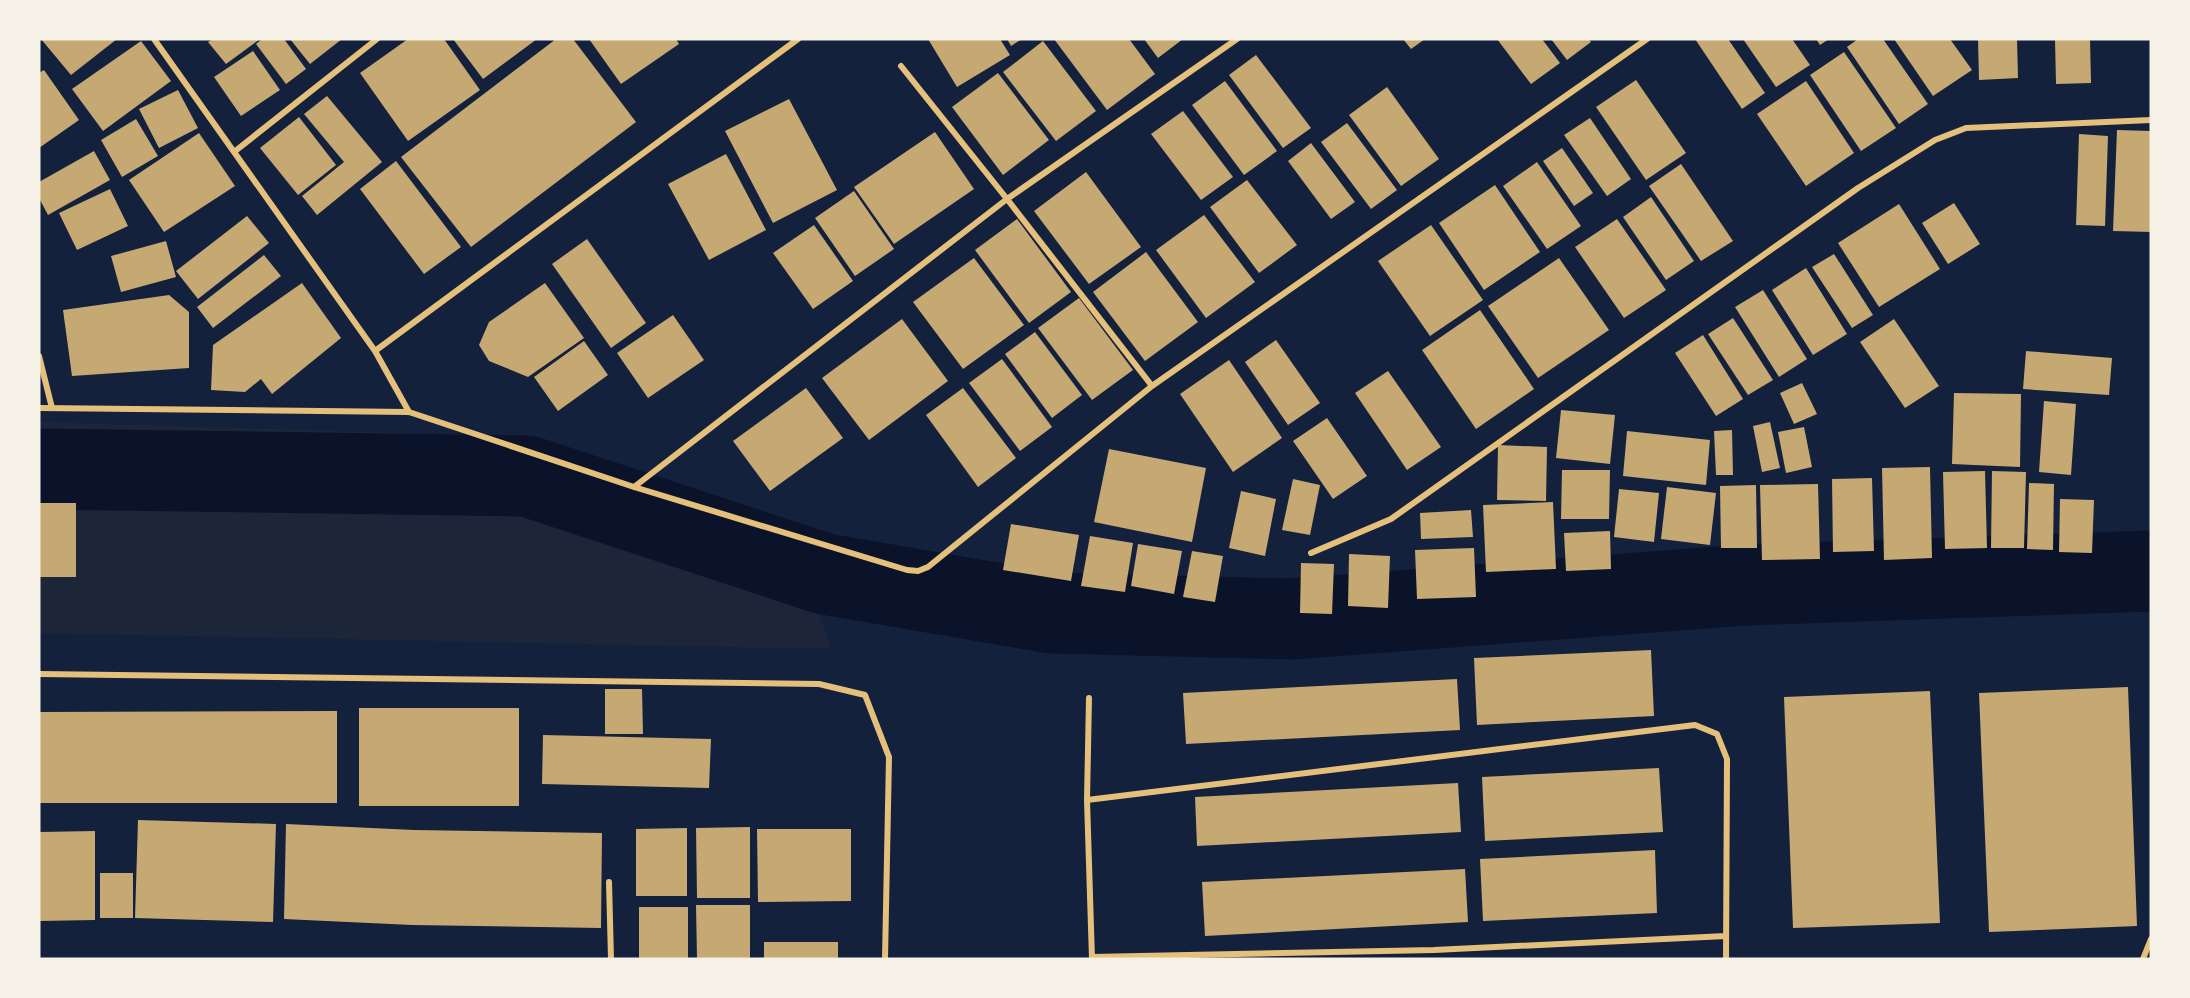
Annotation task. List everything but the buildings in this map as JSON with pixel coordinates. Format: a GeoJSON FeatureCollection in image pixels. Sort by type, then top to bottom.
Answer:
{"type":"FeatureCollection","features":[{"type":"Feature","properties":{"kind":"street"},"geometry":{"type":"LineString","coordinates":[[154,39],[375,351],[409,412]]}},
{"type":"Feature","properties":{"kind":"street"},"geometry":{"type":"LineString","coordinates":[[234,152],[377,39]]}},
{"type":"Feature","properties":{"kind":"street"},"geometry":{"type":"LineString","coordinates":[[375,351],[798,39]]}},
{"type":"Feature","properties":{"kind":"street"},"geometry":{"type":"LineString","coordinates":[[634,487],[1007,199],[1237,39]]}},
{"type":"Feature","properties":{"kind":"street"},"geometry":{"type":"LineString","coordinates":[[39,408],[409,412],[634,487],[918,572],[928,567],[1152,386],[1647,39]]}},
{"type":"Feature","properties":{"kind":"street"},"geometry":{"type":"LineString","coordinates":[[901,66],[1152,386]]}},
{"type":"Feature","properties":{"kind":"street"},"geometry":{"type":"LineString","coordinates":[[1311,553],[1391,519],[1858,188],[1935,140],[1966,128],[1997,125],[2151,120]]}},
{"type":"Feature","properties":{"kind":"street"},"geometry":{"type":"LineString","coordinates":[[39,356],[52,408]]}},
{"type":"Feature","properties":{"kind":"street"},"geometry":{"type":"LineString","coordinates":[[39,674],[819,684],[865,695],[889,757],[885,959]]}},
{"type":"Feature","properties":{"kind":"street"},"geometry":{"type":"LineString","coordinates":[[1089,698],[1087,800],[1092,958],[1434,950],[1726,936]]}},
{"type":"Feature","properties":{"kind":"street"},"geometry":{"type":"LineString","coordinates":[[1087,800],[1695,725],[1717,734],[1727,759],[1726,959]]}},
{"type":"Feature","properties":{"kind":"street"},"geometry":{"type":"LineString","coordinates":[[609,882],[611,959]]}},
{"type":"Feature","properties":{"kind":"street"},"geometry":{"type":"LineString","coordinates":[[2143,959],[2151,939]]}},
{"type":"Feature","properties":{"kind":"shaded area"},"geometry":{"type":"Polygon","coordinates":[[[39,422],[434,434],[801,563],[831,649],[39,633],[39,422]]]}},
{"type":"Feature","properties":{"kind":"waterway"},"geometry":{"type":"LineString","coordinates":[[39,469],[527,476],[825,574],[1052,613],[1291,619],[1745,585],[2151,571]]}}]}
